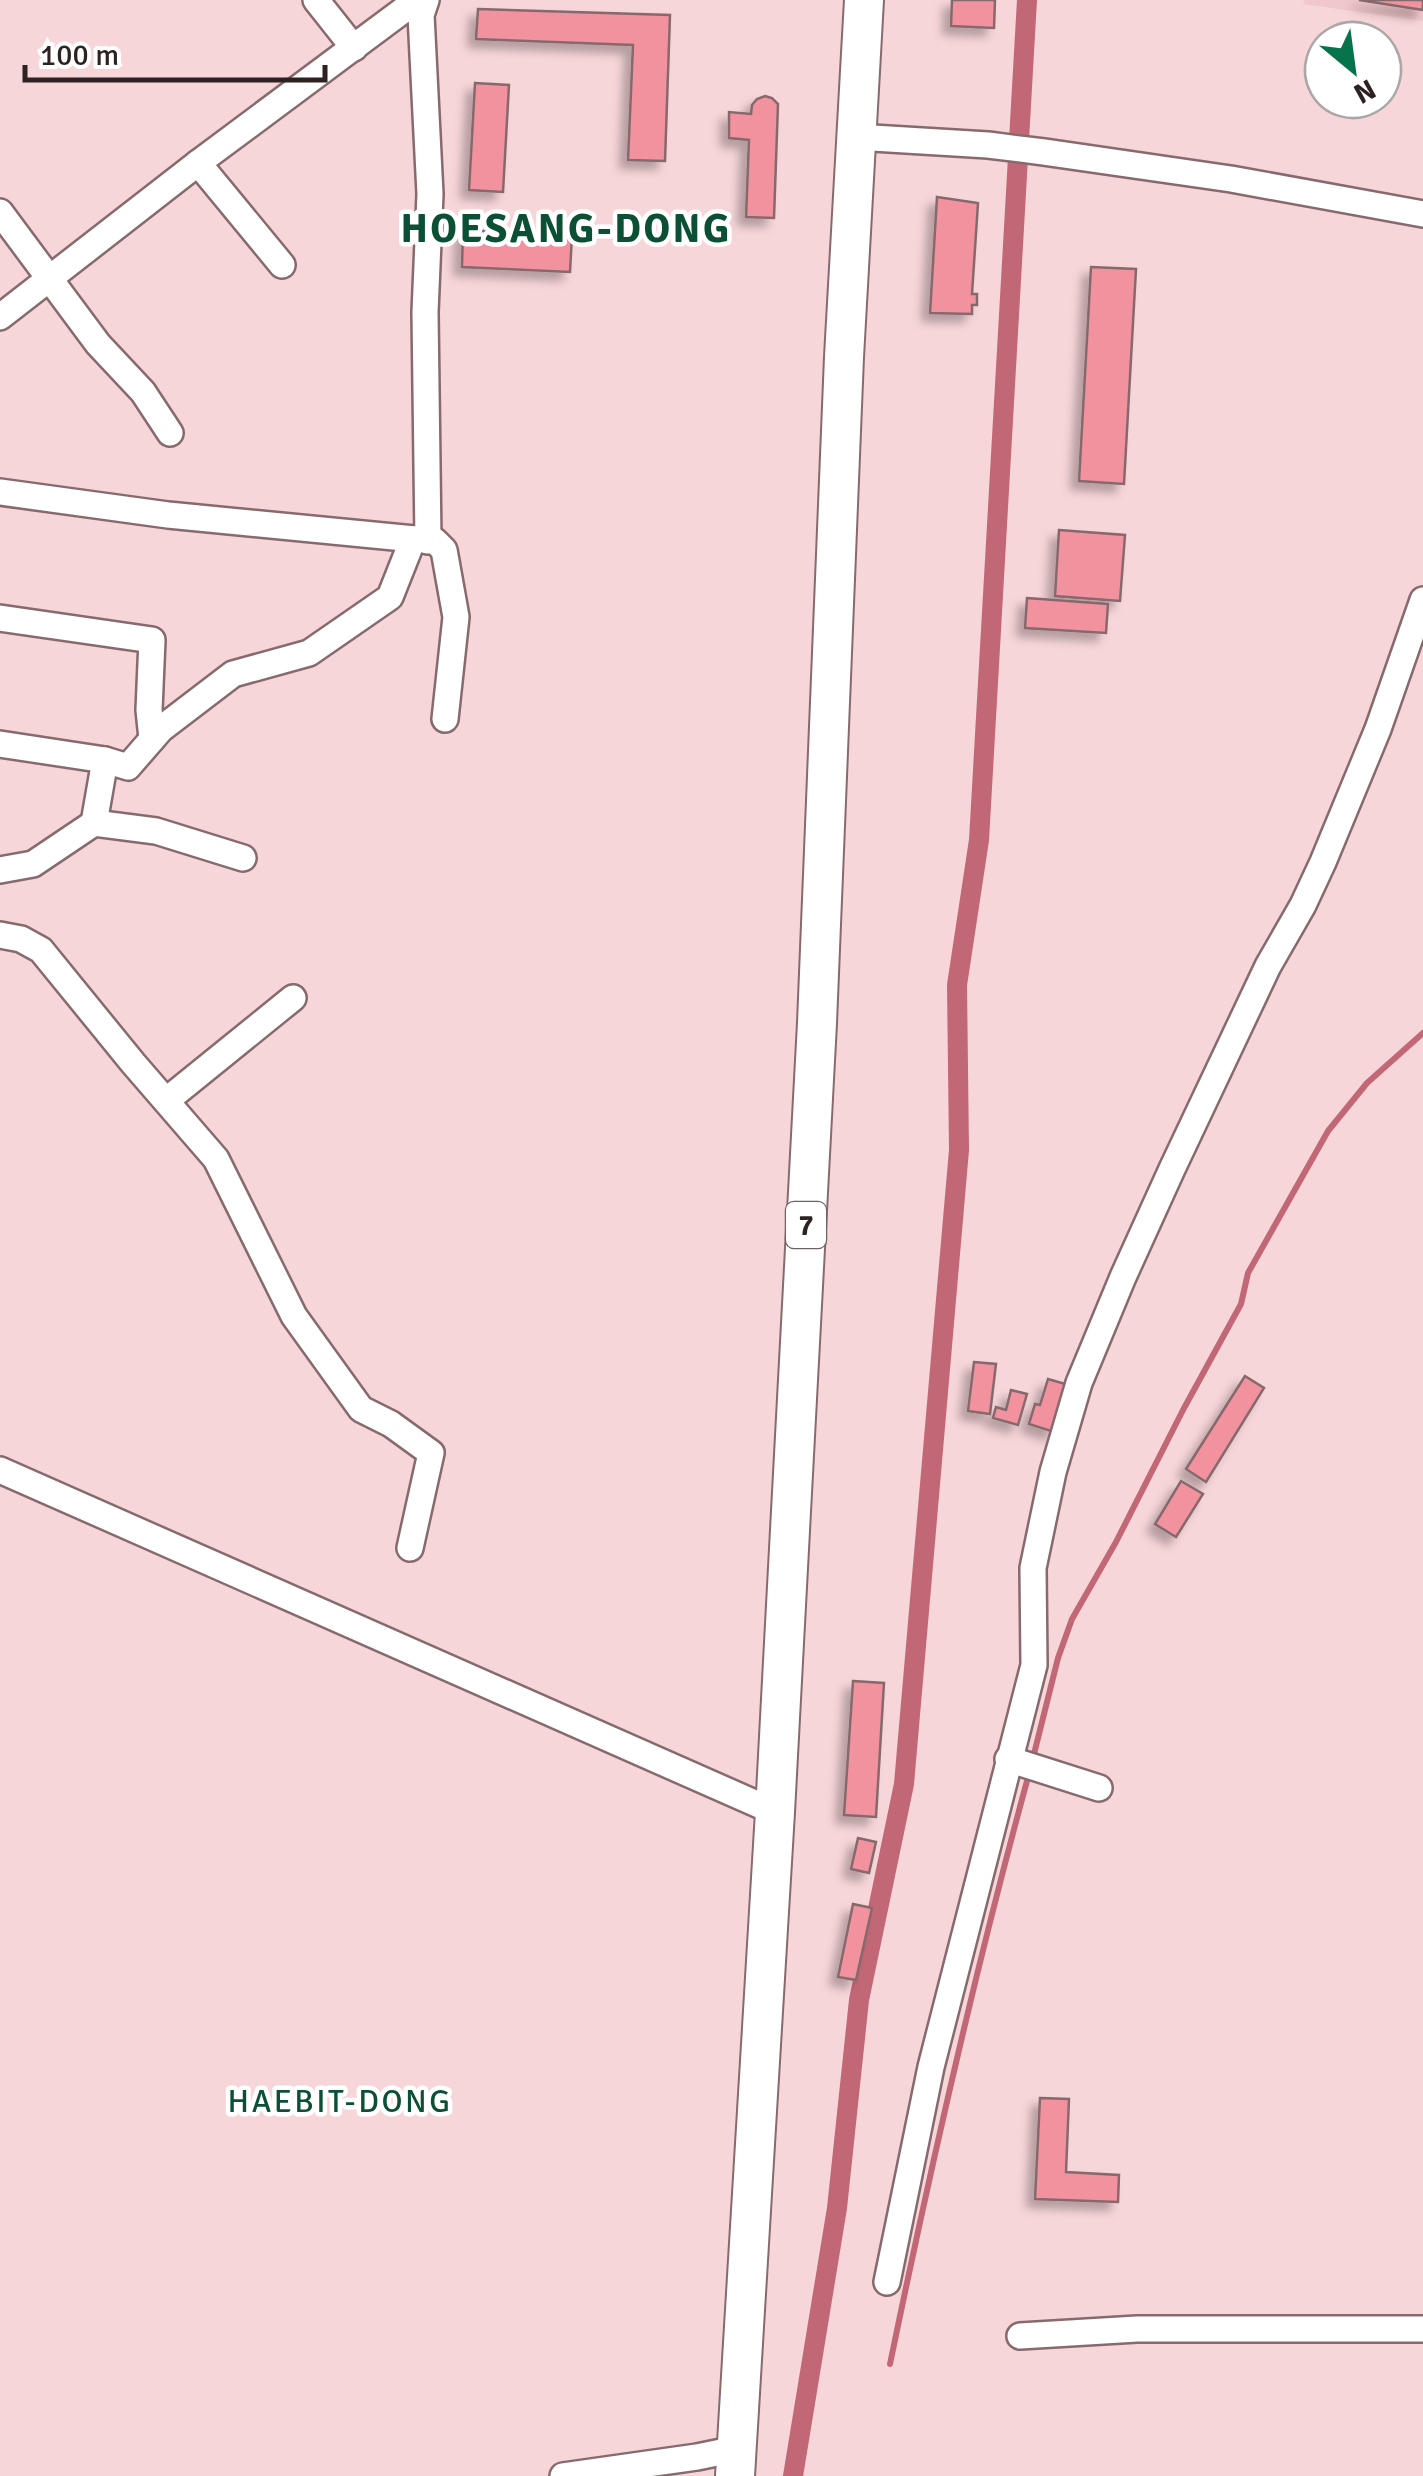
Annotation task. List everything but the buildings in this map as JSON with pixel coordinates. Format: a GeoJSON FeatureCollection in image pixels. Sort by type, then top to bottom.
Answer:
{"type":"FeatureCollection","features":[{"type":"Feature","properties":{"kind":"highway","name":"7"},"geometry":{"type":"LineString","coordinates":[[736,2462],[817,1024],[844,357],[864,0]]}},
{"type":"Feature","properties":{"kind":"street"},"geometry":{"type":"LineString","coordinates":[[316,0],[354,48]]}},
{"type":"Feature","properties":{"kind":"street"},"geometry":{"type":"LineString","coordinates":[[0,318],[198,163],[417,0]]}},
{"type":"Feature","properties":{"kind":"street"},"geometry":{"type":"LineString","coordinates":[[0,744],[105,760],[128,768],[160,728],[233,674],[309,653],[390,597],[420,540],[430,194],[421,14],[426,0]]}},
{"type":"Feature","properties":{"kind":"street"},"geometry":{"type":"LineString","coordinates":[[856,137],[1044,152],[1232,179],[1423,214]]}},
{"type":"Feature","properties":{"kind":"street"},"geometry":{"type":"LineString","coordinates":[[198,163],[282,265]]}},
{"type":"Feature","properties":{"kind":"street"},"geometry":{"type":"LineString","coordinates":[[0,212],[98,344],[143,392],[170,434]]}},
{"type":"Feature","properties":{"kind":"street"},"geometry":{"type":"LineString","coordinates":[[0,492],[168,515],[435,541],[444,550],[456,617],[445,719]]}},
{"type":"Feature","properties":{"kind":"street"},"geometry":{"type":"LineString","coordinates":[[887,2282],[931,2067],[1034,1665],[1034,1568],[1060,1442],[1079,1383],[1123,1277],[1268,966],[1323,862],[1421,614]]}},
{"type":"Feature","properties":{"kind":"street"},"geometry":{"type":"LineString","coordinates":[[0,618],[152,640],[152,739]]}},
{"type":"Feature","properties":{"kind":"street"},"geometry":{"type":"LineString","coordinates":[[94,823],[105,760]]}},
{"type":"Feature","properties":{"kind":"street"},"geometry":{"type":"LineString","coordinates":[[0,870],[33,864],[94,823],[156,831],[243,858]]}},
{"type":"Feature","properties":{"kind":"street"},"geometry":{"type":"LineString","coordinates":[[0,936],[21,939],[41,950],[216,1159],[294,1316],[361,1408],[431,1453],[410,1548]]}},
{"type":"Feature","properties":{"kind":"street"},"geometry":{"type":"LineString","coordinates":[[167,1100],[293,998]]}},
{"type":"Feature","properties":{"kind":"street"},"geometry":{"type":"LineString","coordinates":[[0,1470],[775,1812]]}},
{"type":"Feature","properties":{"kind":"street"},"geometry":{"type":"LineString","coordinates":[[1012,1760],[1099,1788]]}},
{"type":"Feature","properties":{"kind":"street"},"geometry":{"type":"LineString","coordinates":[[1020,2336],[1137,2329],[1423,2329]]}},
{"type":"Feature","properties":{"kind":"street"},"geometry":{"type":"LineString","coordinates":[[562,2476],[696,2457],[736,2462]]}},
{"type":"Feature","properties":{"kind":"shaded area"},"geometry":{"type":"Polygon","coordinates":[[[1304,0],[1423,0],[1423,21],[1303,4],[1304,0]]]}},
{"type":"Feature","properties":{"kind":"waterway"},"geometry":{"type":"LineString","coordinates":[[793,2476],[837,2208],[859,2000],[904,1784],[959,1150],[957,985],[979,840],[1027,0]]}},
{"type":"Feature","properties":{"kind":"waterway"},"geometry":{"type":"LineString","coordinates":[[1033,1758],[1072,1619],[1241,1304],[1248,1273],[1328,1131],[1367,1083],[1423,1033]]}},
{"type":"Feature","properties":{"kind":"waterway"},"geometry":{"type":"LineString","coordinates":[[890,2364],[955,2066],[1030,1770]]}},
{"type":"Feature","properties":{"kind":"district","name":"HOESANG-DONG"},"geometry":{"type":"Point","coordinates":[566,228]}},
{"type":"Feature","properties":{"kind":"district","name":"HAEBIT-DONG"},"geometry":{"type":"Point","coordinates":[340,2101]}}]}
